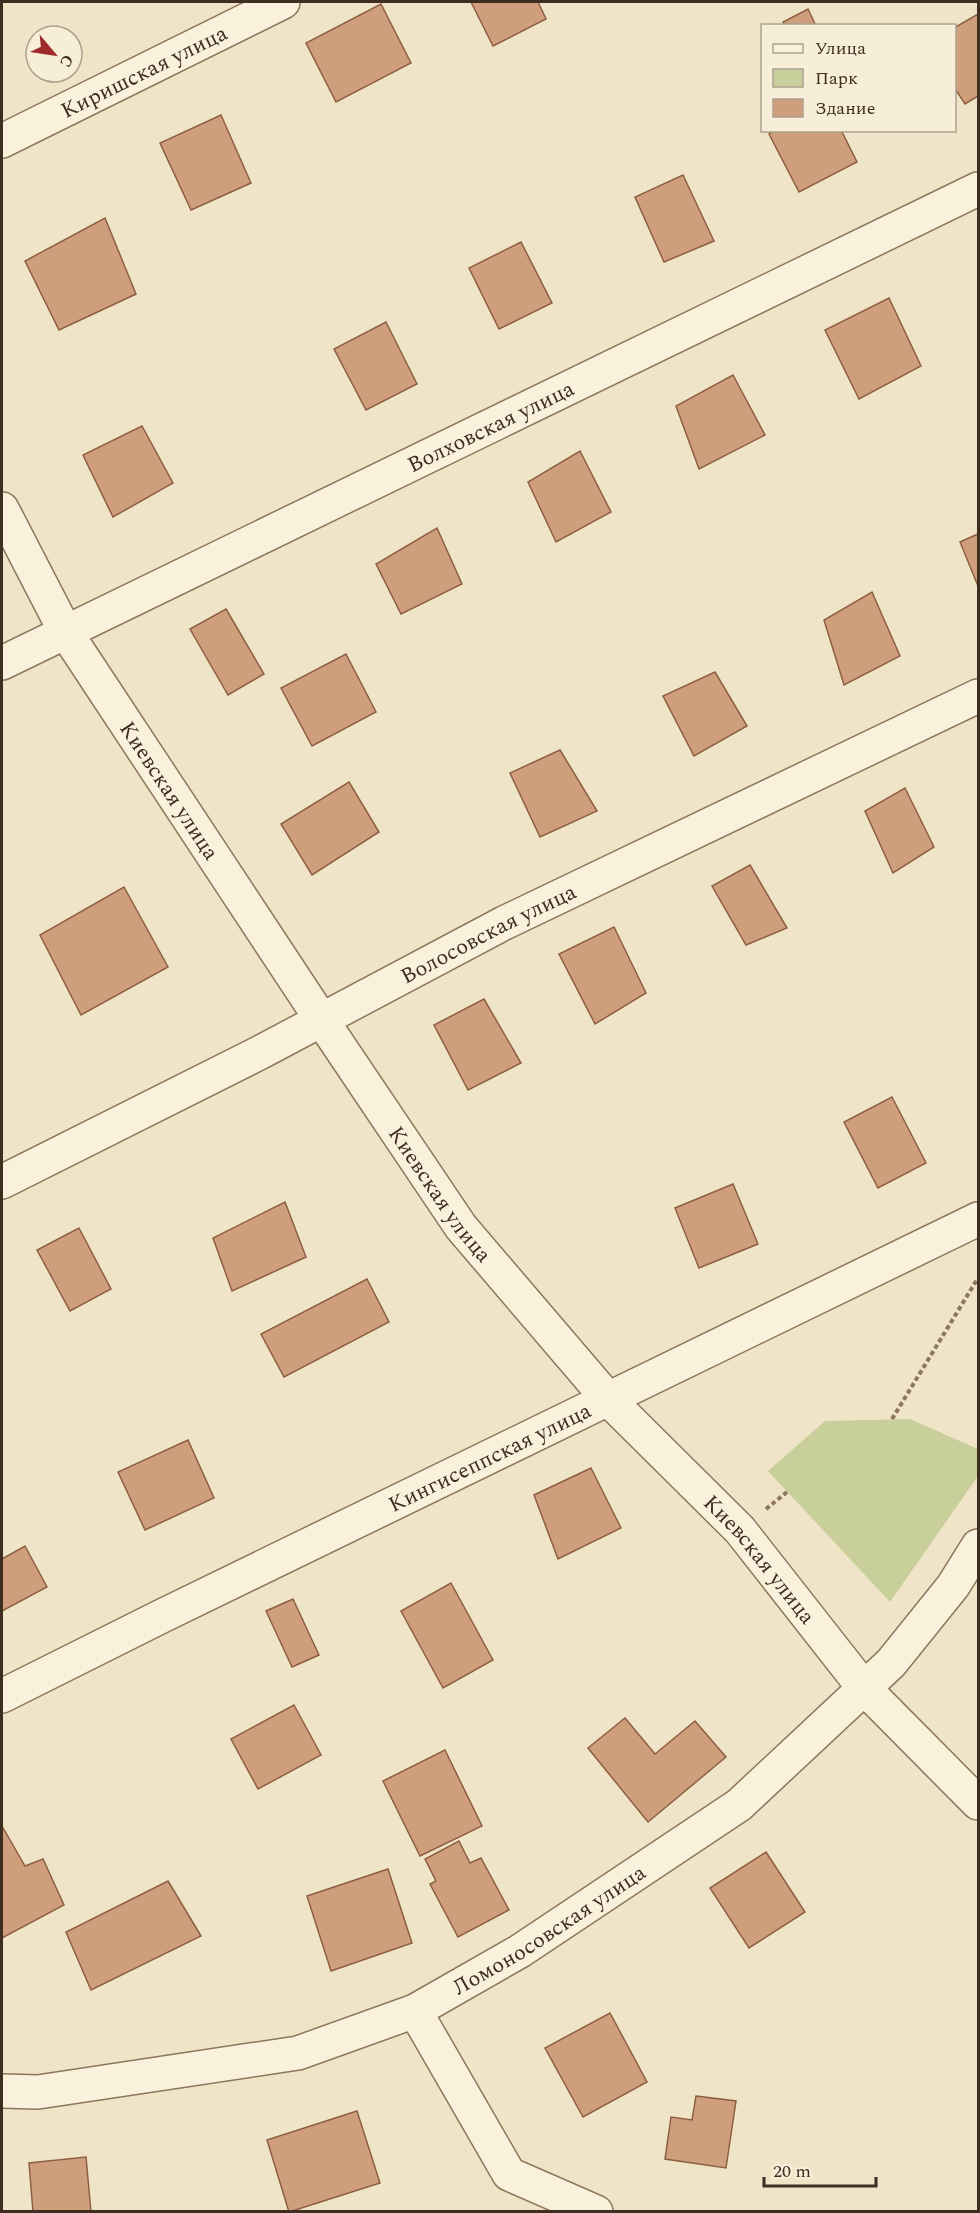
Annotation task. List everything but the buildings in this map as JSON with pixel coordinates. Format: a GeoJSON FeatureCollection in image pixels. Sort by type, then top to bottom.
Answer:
{"type":"FeatureCollection","features":[{"type":"Feature","properties":{"kind":"street","name":"Киришская улица"},"geometry":{"type":"LineString","coordinates":[[2,141],[283,2]]}},
{"type":"Feature","properties":{"kind":"street","name":"Волховская улица"},"geometry":{"type":"LineString","coordinates":[[2,663],[978,189]]}},
{"type":"Feature","properties":{"kind":"street","name":"Киевская улица"},"geometry":{"type":"LineString","coordinates":[[2,509],[65,631],[461,1227],[608,1399],[740,1530],[864,1688],[978,1803]]}},
{"type":"Feature","properties":{"kind":"street","name":"Волосовская улица"},"geometry":{"type":"LineString","coordinates":[[2,1182],[261,1052],[504,923],[978,696]]}},
{"type":"Feature","properties":{"kind":"street","name":"Кингисеппская улица"},"geometry":{"type":"LineString","coordinates":[[2,1696],[978,1219]]}},
{"type":"Feature","properties":{"kind":"street","name":"Ломоносовская улица"},"geometry":{"type":"LineString","coordinates":[[2,2091],[38,2092],[298,2053],[415,2011],[520,1951],[740,1804],[891,1663],[953,1586],[978,1546]]}},
{"type":"Feature","properties":{"kind":"street"},"geometry":{"type":"LineString","coordinates":[[415,2011],[509,2174],[596,2211]]}},
{"type":"Feature","properties":{"kind":"path"},"geometry":{"type":"LineString","coordinates":[[892,1419],[978,1278]]}},
{"type":"Feature","properties":{"kind":"green space"},"geometry":{"type":"Polygon","coordinates":[[[910,1419],[978,1449],[978,1476],[890,1602],[768,1471],[825,1421],[910,1419]]]}}]}
